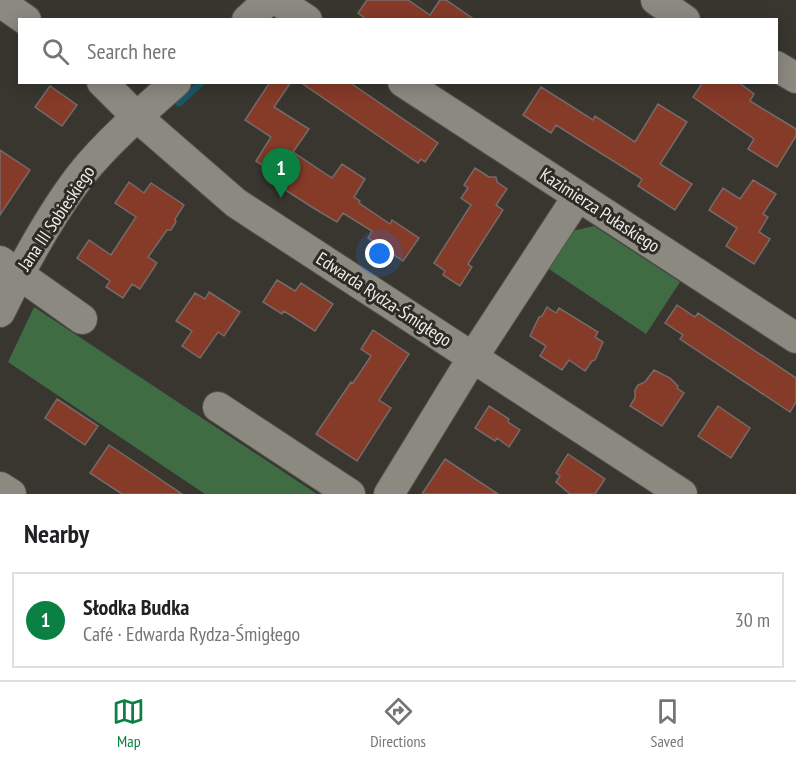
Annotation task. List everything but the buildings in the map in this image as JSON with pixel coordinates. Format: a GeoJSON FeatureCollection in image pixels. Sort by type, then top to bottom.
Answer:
{"type":"FeatureCollection","features":[{"type":"Feature","properties":{"kind":"street"},"geometry":{"type":"LineString","coordinates":[[250,18],[269,0]]}},
{"type":"Feature","properties":{"kind":"street"},"geometry":{"type":"LineString","coordinates":[[277,0],[304,18]]}},
{"type":"Feature","properties":{"kind":"street"},"geometry":{"type":"LineString","coordinates":[[656,0],[682,18]]}},
{"type":"Feature","properties":{"kind":"street"},"geometry":{"type":"LineString","coordinates":[[0,2],[23,18]]}},
{"type":"Feature","properties":{"kind":"street"},"geometry":{"type":"LineString","coordinates":[[778,67],[796,78]]}},
{"type":"Feature","properties":{"kind":"street","name":"Edwarda Rydza-Śmigłego"},"geometry":{"type":"LineString","coordinates":[[104,84],[137,117],[236,203],[682,494]]}},
{"type":"Feature","properties":{"kind":"street","name":"Jana III Sobieskiego"},"geometry":{"type":"LineString","coordinates":[[0,312],[9,268],[28,256],[80,176],[137,117],[174,84]]}},
{"type":"Feature","properties":{"kind":"street","name":"Kazimierza Pułaskiego"},"geometry":{"type":"LineString","coordinates":[[406,84],[796,338]]}},
{"type":"Feature","properties":{"kind":"street"},"geometry":{"type":"LineString","coordinates":[[389,494],[473,357],[578,196]]}},
{"type":"Feature","properties":{"kind":"street"},"geometry":{"type":"LineString","coordinates":[[9,268],[82,319]]}},
{"type":"Feature","properties":{"kind":"street"},"geometry":{"type":"LineString","coordinates":[[218,407],[351,494]]}},
{"type":"Feature","properties":{"kind":"street"},"geometry":{"type":"LineString","coordinates":[[0,487],[11,494]]}},
{"type":"Feature","properties":{"kind":"green space"},"geometry":{"type":"Polygon","coordinates":[[[594,226],[680,282],[646,334],[549,269],[572,231],[594,226]]]}},
{"type":"Feature","properties":{"kind":"green space"},"geometry":{"type":"Polygon","coordinates":[[[34,307],[317,494],[205,494],[8,362],[34,307]]]}},
{"type":"Feature","properties":{"kind":"waterway"},"geometry":{"type":"LineString","coordinates":[[179,103],[200,84]]}},
{"type":"Feature","properties":{"kind":"place","name":"Słodka Budka"},"geometry":{"type":"Point","coordinates":[281,198]}}]}
